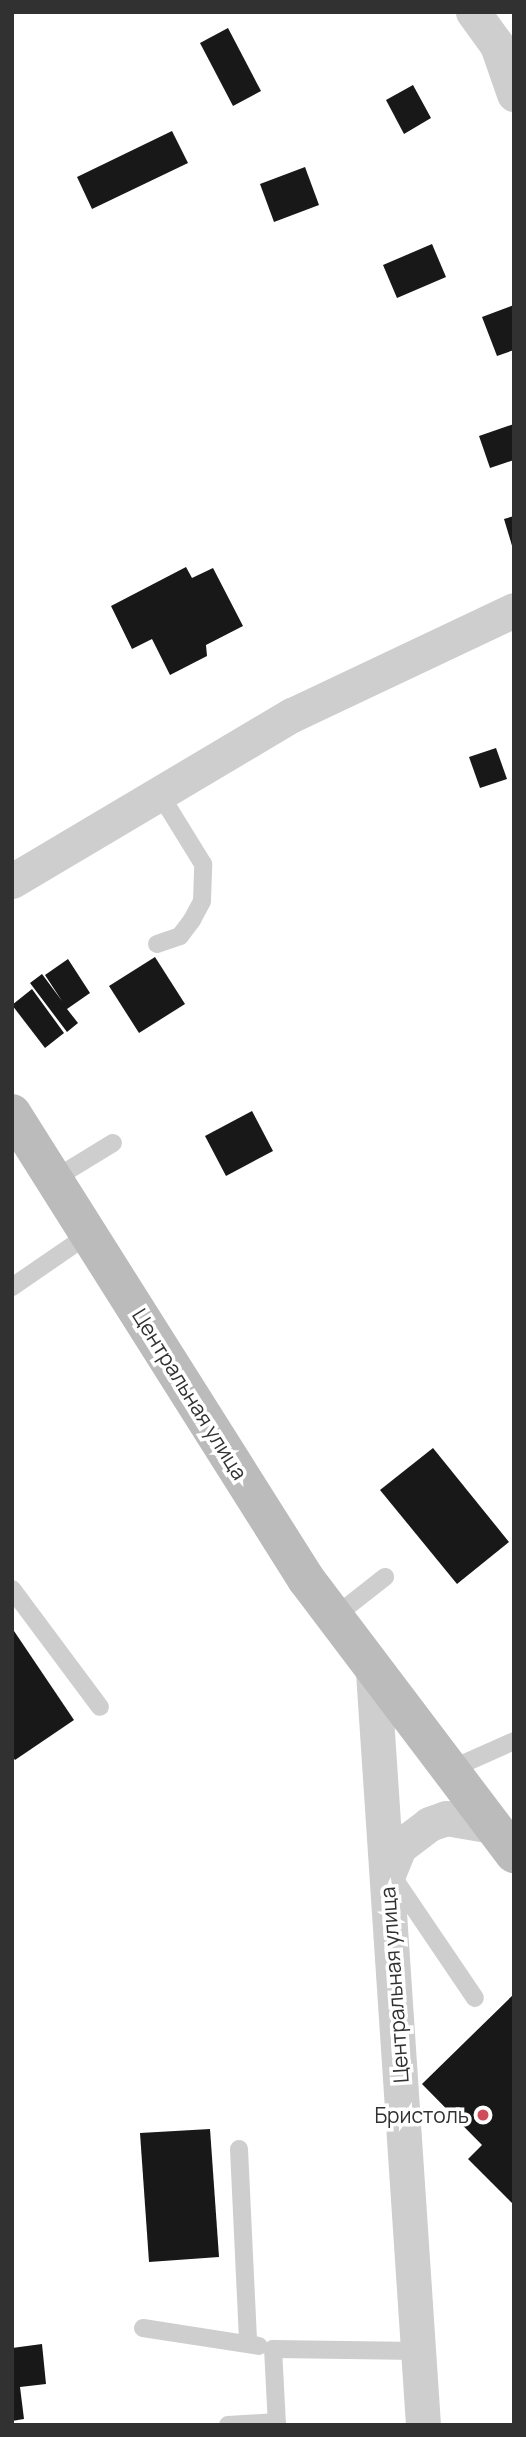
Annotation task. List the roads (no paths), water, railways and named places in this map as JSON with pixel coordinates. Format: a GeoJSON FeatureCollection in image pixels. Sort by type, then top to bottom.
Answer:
{"type":"FeatureCollection","features":[{"type":"Feature","properties":{"kind":"street"},"geometry":{"type":"LineString","coordinates":[[473,12],[506,39],[514,94]]}},
{"type":"Feature","properties":{"kind":"street"},"geometry":{"type":"LineString","coordinates":[[12,881],[158,791],[292,715],[514,610]]}},
{"type":"Feature","properties":{"kind":"street","name":"Центральная улица"},"geometry":{"type":"LineString","coordinates":[[12,1113],[334,1617],[373,1672],[503,1840]]}},
{"type":"Feature","properties":{"kind":"street","name":"Центральная улица"},"geometry":{"type":"LineString","coordinates":[[373,1672],[423,2425]]}},
{"type":"Feature","properties":{"kind":"street"},"geometry":{"type":"LineString","coordinates":[[388,1875],[399,1847],[429,1824],[446,1818],[503,1840]]}},
{"type":"Feature","properties":{"kind":"lane"},"geometry":{"type":"LineString","coordinates":[[156,944],[180,936],[192,920],[202,901],[203,864],[158,791]]}},
{"type":"Feature","properties":{"kind":"lane"},"geometry":{"type":"LineString","coordinates":[[54,1179],[113,1143]]}},
{"type":"Feature","properties":{"kind":"lane"},"geometry":{"type":"LineString","coordinates":[[12,1287],[89,1234]]}},
{"type":"Feature","properties":{"kind":"lane"},"geometry":{"type":"LineString","coordinates":[[334,1617],[386,1577]]}},
{"type":"Feature","properties":{"kind":"lane"},"geometry":{"type":"LineString","coordinates":[[12,1589],[100,1707]]}},
{"type":"Feature","properties":{"kind":"lane"},"geometry":{"type":"LineString","coordinates":[[449,1770],[514,1741]]}},
{"type":"Feature","properties":{"kind":"lane"},"geometry":{"type":"LineString","coordinates":[[388,1875],[475,1998]]}},
{"type":"Feature","properties":{"kind":"lane"},"geometry":{"type":"LineString","coordinates":[[239,2149],[248,2343]]}},
{"type":"Feature","properties":{"kind":"lane"},"geometry":{"type":"LineString","coordinates":[[143,2328],[273,2349],[419,2351]]}},
{"type":"Feature","properties":{"kind":"lane"},"geometry":{"type":"LineString","coordinates":[[228,2425],[277,2423],[273,2349]]}},
{"type":"Feature","properties":{"kind":"place","name":"Бристоль"},"geometry":{"type":"Point","coordinates":[483,2115]}}]}
